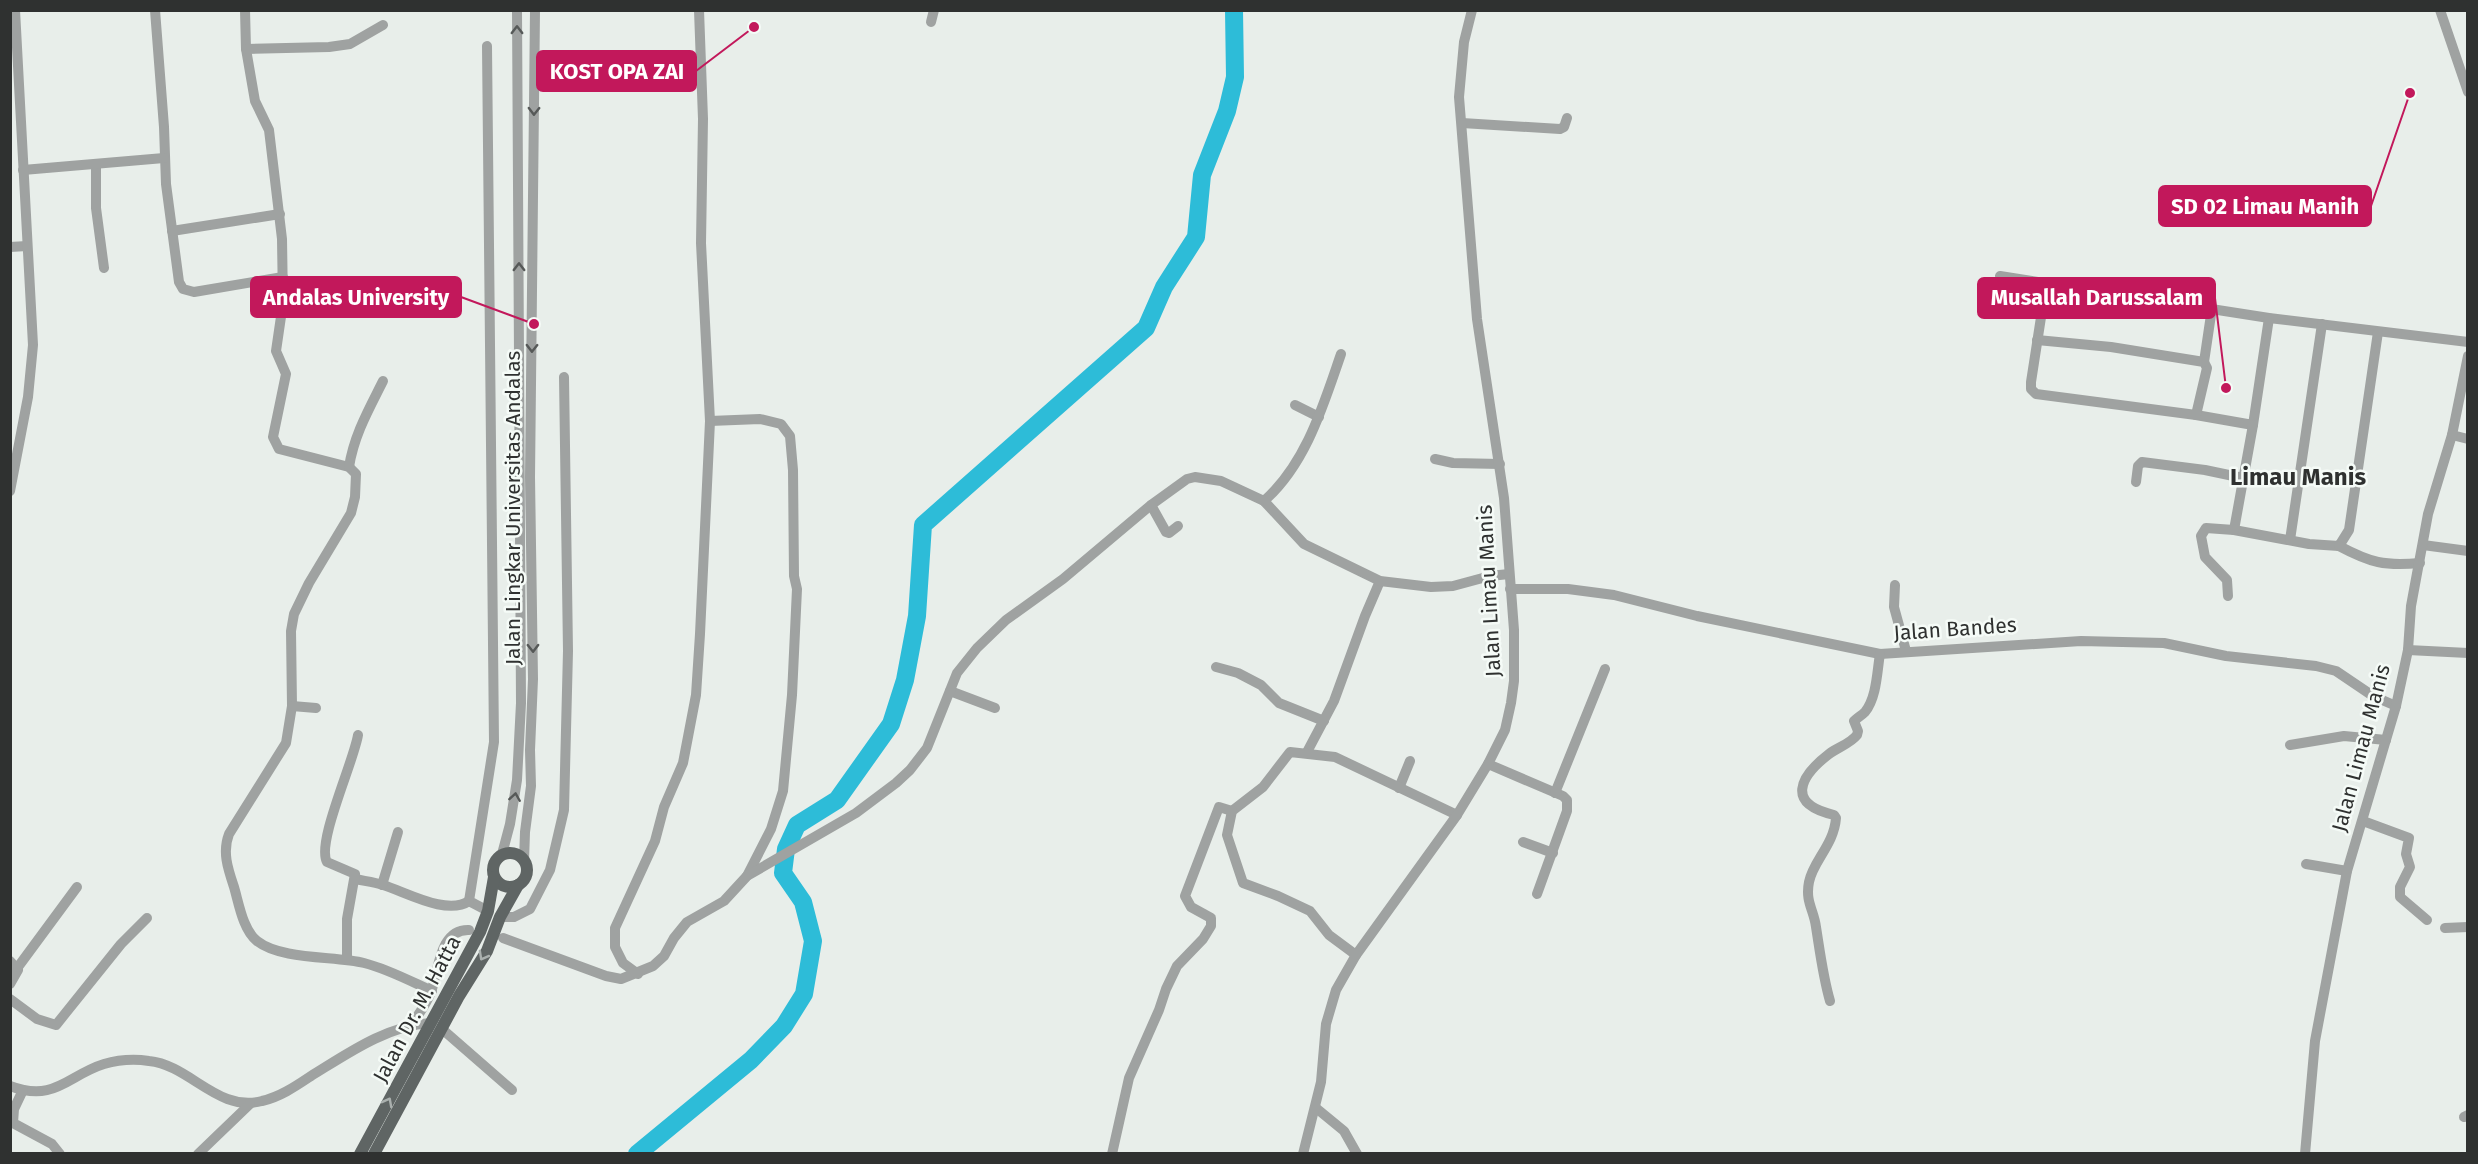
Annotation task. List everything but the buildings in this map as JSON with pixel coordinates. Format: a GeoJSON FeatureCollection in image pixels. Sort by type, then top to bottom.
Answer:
{"type":"FeatureCollection","features":[{"type":"Feature","properties":{"kind":"main road"},"geometry":{"type":"LineString","coordinates":[[512,853],[524,861],[527,872],[518,885],[504,886],[494,877],[493,864],[502,854],[512,853]]}},
{"type":"Feature","properties":{"kind":"main road","name":"Jalan Dr. M. Hatta"},"geometry":{"type":"LineString","coordinates":[[374,1154],[487,951],[494,914],[494,877]]}},
{"type":"Feature","properties":{"kind":"main road","name":"Jalan Dr. M. Hatta"},"geometry":{"type":"LineString","coordinates":[[360,1154],[470,951],[494,914],[518,885]]}},
{"type":"Feature","properties":{"kind":"street"},"geometry":{"type":"LineString","coordinates":[[10,491],[33,366],[15,10]]}},
{"type":"Feature","properties":{"kind":"street"},"geometry":{"type":"LineString","coordinates":[[155,10],[164,127],[164,158],[179,282],[187,291],[194,292],[283,277]]}},
{"type":"Feature","properties":{"kind":"street"},"geometry":{"type":"LineString","coordinates":[[245,10],[246,49],[255,101],[269,130],[280,214],[283,303],[276,351],[286,374],[274,430],[274,442],[276,447],[284,450],[350,467],[356,474],[356,497],[351,513],[309,583],[294,614],[291,631],[292,706],[286,743],[229,834],[226,842],[226,860],[248,929],[258,942],[279,950],[322,959],[347,960],[378,967],[432,991]]}},
{"type":"Feature","properties":{"kind":"street","name":"Jalan Lingkar Universitas Andalas"},"geometry":{"type":"LineString","coordinates":[[502,854],[510,824],[517,780],[521,703],[517,10]]}},
{"type":"Feature","properties":{"kind":"street","name":"Jalan Lingkar Universitas Andalas"},"geometry":{"type":"LineString","coordinates":[[524,861],[531,786],[533,679],[530,477],[535,10]]}},
{"type":"Feature","properties":{"kind":"street"},"geometry":{"type":"LineString","coordinates":[[638,974],[623,963],[615,947],[615,928],[655,842],[664,807],[683,763],[694,706],[700,634],[710,469],[710,421],[701,243],[703,119],[699,10]]}},
{"type":"Feature","properties":{"kind":"street","name":"Jalan Limau Manis"},"geometry":{"type":"LineString","coordinates":[[1303,1154],[1316,1108],[1330,1007],[1356,955],[1457,815],[1488,764],[1505,729],[1511,703],[1514,681],[1514,630],[1500,464],[1476,320],[1459,97],[1464,42],[1472,10]]}},
{"type":"Feature","properties":{"kind":"street"},"geometry":{"type":"LineString","coordinates":[[2440,10],[2468,92]]}},
{"type":"Feature","properties":{"kind":"street"},"geometry":{"type":"LineString","coordinates":[[246,49],[329,47],[350,44],[383,25]]}},
{"type":"Feature","properties":{"kind":"street"},"geometry":{"type":"LineString","coordinates":[[355,879],[382,885],[439,905],[463,905],[469,901],[494,742],[487,46]]}},
{"type":"Feature","properties":{"kind":"street"},"geometry":{"type":"LineString","coordinates":[[1462,123],[1560,129],[1564,127],[1567,118]]}},
{"type":"Feature","properties":{"kind":"street"},"geometry":{"type":"LineString","coordinates":[[23,170],[164,158]]}},
{"type":"Feature","properties":{"kind":"street"},"geometry":{"type":"LineString","coordinates":[[96,165],[96,208],[104,268]]}},
{"type":"Feature","properties":{"kind":"street"},"geometry":{"type":"LineString","coordinates":[[172,231],[280,214]]}},
{"type":"Feature","properties":{"kind":"street"},"geometry":{"type":"LineString","coordinates":[[10,247],[27,246]]}},
{"type":"Feature","properties":{"kind":"street"},"geometry":{"type":"LineString","coordinates":[[2000,276],[2269,318],[2468,342]]}},
{"type":"Feature","properties":{"kind":"street"},"geometry":{"type":"LineString","coordinates":[[2046,285],[2031,382],[2031,389],[2036,394],[2196,415],[2253,426]]}},
{"type":"Feature","properties":{"kind":"street"},"geometry":{"type":"LineString","coordinates":[[2196,415],[2207,368],[2204,362],[2212,308]]}},
{"type":"Feature","properties":{"kind":"street"},"geometry":{"type":"LineString","coordinates":[[2234,530],[2253,426],[2269,318]]}},
{"type":"Feature","properties":{"kind":"street"},"geometry":{"type":"LineString","coordinates":[[2290,540],[2322,324]]}},
{"type":"Feature","properties":{"kind":"street"},"geometry":{"type":"LineString","coordinates":[[2339,546],[2349,530],[2378,332]]}},
{"type":"Feature","properties":{"kind":"street"},"geometry":{"type":"LineString","coordinates":[[2037,340],[2111,347],[2204,362]]}},
{"type":"Feature","properties":{"kind":"street"},"geometry":{"type":"LineString","coordinates":[[1265,502],[1281,486],[1295,465],[1319,417],[1341,354]]}},
{"type":"Feature","properties":{"kind":"street","name":"Jalan Limau Manis"},"geometry":{"type":"LineString","coordinates":[[2305,1154],[2315,1041],[2347,871],[2396,706],[2408,650],[2411,606],[2428,514],[2452,435],[2468,356]]}},
{"type":"Feature","properties":{"kind":"street"},"geometry":{"type":"LineString","coordinates":[[469,901],[494,914],[514,917],[530,909],[550,870],[564,810],[568,651],[564,377]]}},
{"type":"Feature","properties":{"kind":"street"},"geometry":{"type":"LineString","coordinates":[[350,467],[352,450],[362,423],[383,381]]}},
{"type":"Feature","properties":{"kind":"street"},"geometry":{"type":"LineString","coordinates":[[1294,405],[1319,417]]}},
{"type":"Feature","properties":{"kind":"street"},"geometry":{"type":"LineString","coordinates":[[503,938],[606,976],[621,979],[638,974],[653,966],[664,956],[674,938],[687,922],[724,902],[747,876],[771,829],[783,791],[792,695],[797,603],[794,576],[793,470],[790,436],[781,423],[760,419],[710,421]]}},
{"type":"Feature","properties":{"kind":"street"},"geometry":{"type":"LineString","coordinates":[[2452,435],[2468,439]]}},
{"type":"Feature","properties":{"kind":"street"},"geometry":{"type":"LineString","coordinates":[[1435,459],[1453,463],[1500,464]]}},
{"type":"Feature","properties":{"kind":"street"},"geometry":{"type":"LineString","coordinates":[[2136,482],[2138,466],[2142,462],[2205,470],[2243,478]]}},
{"type":"Feature","properties":{"kind":"street"},"geometry":{"type":"LineString","coordinates":[[747,876],[856,813],[910,770],[927,748],[963,664],[1006,620],[1063,579],[1151,505],[1187,479],[1196,477],[1221,482],[1265,502],[1304,544],[1380,581],[1442,587],[1509,574]]}},
{"type":"Feature","properties":{"kind":"street"},"geometry":{"type":"LineString","coordinates":[[1151,505],[1167,533],[1178,526]]}},
{"type":"Feature","properties":{"kind":"street"},"geometry":{"type":"LineString","coordinates":[[2228,596],[2227,580],[2205,557],[2200,536],[2206,528],[2339,546],[2366,561],[2384,564],[2420,563]]}},
{"type":"Feature","properties":{"kind":"street"},"geometry":{"type":"LineString","coordinates":[[2423,545],[2468,551]]}},
{"type":"Feature","properties":{"kind":"street"},"geometry":{"type":"LineString","coordinates":[[1307,752],[1324,721],[1380,581]]}},
{"type":"Feature","properties":{"kind":"street"},"geometry":{"type":"LineString","coordinates":[[1895,585],[1894,607],[1906,651]]}},
{"type":"Feature","properties":{"kind":"street","name":"Jalan Bandes"},"geometry":{"type":"LineString","coordinates":[[1510,589],[1568,589],[1614,596],[1697,616],[1880,654],[2081,641],[2164,643],[2226,656],[2316,666],[2337,671],[2373,696],[2396,706]]}},
{"type":"Feature","properties":{"kind":"street"},"geometry":{"type":"LineString","coordinates":[[2408,650],[2468,653]]}},
{"type":"Feature","properties":{"kind":"street"},"geometry":{"type":"LineString","coordinates":[[1830,1001],[1814,915],[1808,901],[1809,882],[1829,842],[1836,818],[1834,815],[1813,810],[1807,805],[1802,790],[1804,780],[1830,753],[1857,735],[1858,731],[1854,721],[1866,711],[1869,705],[1875,689],[1880,654]]}},
{"type":"Feature","properties":{"kind":"street"},"geometry":{"type":"LineString","coordinates":[[1216,667],[1238,673],[1261,685],[1279,703],[1324,721]]}},
{"type":"Feature","properties":{"kind":"street"},"geometry":{"type":"LineString","coordinates":[[1555,793],[1605,669]]}},
{"type":"Feature","properties":{"kind":"street"},"geometry":{"type":"LineString","coordinates":[[951,691],[995,708]]}},
{"type":"Feature","properties":{"kind":"street"},"geometry":{"type":"LineString","coordinates":[[292,706],[316,708]]}},
{"type":"Feature","properties":{"kind":"street"},"geometry":{"type":"LineString","coordinates":[[347,960],[347,919],[355,874],[327,862],[324,850],[341,790],[354,755],[358,735]]}},
{"type":"Feature","properties":{"kind":"street"},"geometry":{"type":"LineString","coordinates":[[2290,745],[2344,736],[2386,740]]}},
{"type":"Feature","properties":{"kind":"street"},"geometry":{"type":"LineString","coordinates":[[1356,955],[1329,935],[1310,912],[1278,896],[1243,884],[1227,835],[1233,810],[1263,787],[1290,752],[1307,752],[1335,758],[1457,815]]}},
{"type":"Feature","properties":{"kind":"street"},"geometry":{"type":"LineString","coordinates":[[1399,788],[1410,761]]}},
{"type":"Feature","properties":{"kind":"street"},"geometry":{"type":"LineString","coordinates":[[1488,764],[1563,796],[1568,805],[1537,894]]}},
{"type":"Feature","properties":{"kind":"street"},"geometry":{"type":"LineString","coordinates":[[1112,1154],[1129,1078],[1166,989],[1177,966],[1203,939],[1211,926],[1211,918],[1191,908],[1185,896],[1219,807],[1233,810]]}},
{"type":"Feature","properties":{"kind":"street"},"geometry":{"type":"LineString","coordinates":[[2363,821],[2409,838],[2406,854],[2410,867],[2400,887],[2400,897],[2427,920]]}},
{"type":"Feature","properties":{"kind":"street"},"geometry":{"type":"LineString","coordinates":[[382,885],[398,832]]}},
{"type":"Feature","properties":{"kind":"street"},"geometry":{"type":"LineString","coordinates":[[1523,842],[1553,853]]}},
{"type":"Feature","properties":{"kind":"street"},"geometry":{"type":"LineString","coordinates":[[2306,864],[2347,871]]}},
{"type":"Feature","properties":{"kind":"street"},"geometry":{"type":"LineString","coordinates":[[10,984],[16,977],[14,964],[77,887]]}},
{"type":"Feature","properties":{"kind":"street"},"geometry":{"type":"LineString","coordinates":[[10,999],[37,1019],[57,1025],[121,944],[147,918]]}},
{"type":"Feature","properties":{"kind":"street"},"geometry":{"type":"LineString","coordinates":[[2445,928],[2468,927]]}},
{"type":"Feature","properties":{"kind":"street"},"geometry":{"type":"LineString","coordinates":[[412,1024],[432,991],[445,944],[452,935],[461,930],[469,930]]}},
{"type":"Feature","properties":{"kind":"street"},"geometry":{"type":"LineString","coordinates":[[198,1154],[250,1104],[275,1097],[349,1053],[412,1024],[430,1023]]}},
{"type":"Feature","properties":{"kind":"street"},"geometry":{"type":"LineString","coordinates":[[442,1029],[512,1090]]}},
{"type":"Feature","properties":{"kind":"street"},"geometry":{"type":"LineString","coordinates":[[10,1086],[23,1090],[49,1090],[65,1085],[103,1065],[150,1061],[164,1064],[228,1099],[250,1104]]}},
{"type":"Feature","properties":{"kind":"street"},"geometry":{"type":"LineString","coordinates":[[23,1090],[14,1109],[13,1123],[52,1144],[60,1154]]}},
{"type":"Feature","properties":{"kind":"street"},"geometry":{"type":"LineString","coordinates":[[1316,1108],[1344,1131],[1357,1154]]}},
{"type":"Feature","properties":{"kind":"waterway"},"geometry":{"type":"LineString","coordinates":[[637,1154],[751,1060],[784,1026],[804,994],[813,941],[803,902],[783,873],[786,849],[797,825],[837,800],[891,724],[905,680],[917,616],[923,525],[1146,328],[1164,287],[1196,237],[1202,175],[1227,111],[1235,77],[1234,10]]}},
{"type":"Feature","properties":{"kind":"place","name":"KOST OPA ZAI"},"geometry":{"type":"Point","coordinates":[754,27]}},
{"type":"Feature","properties":{"kind":"place","name":"SD 02 Limau Manih"},"geometry":{"type":"Point","coordinates":[2410,93]}},
{"type":"Feature","properties":{"kind":"place","name":"Andalas University"},"geometry":{"type":"Point","coordinates":[534,324]}},
{"type":"Feature","properties":{"kind":"place","name":"Musallah Darussalam"},"geometry":{"type":"Point","coordinates":[2226,388]}},
{"type":"Feature","properties":{"kind":"district","name":"Limau Manis"},"geometry":{"type":"Point","coordinates":[2298,477]}}]}
